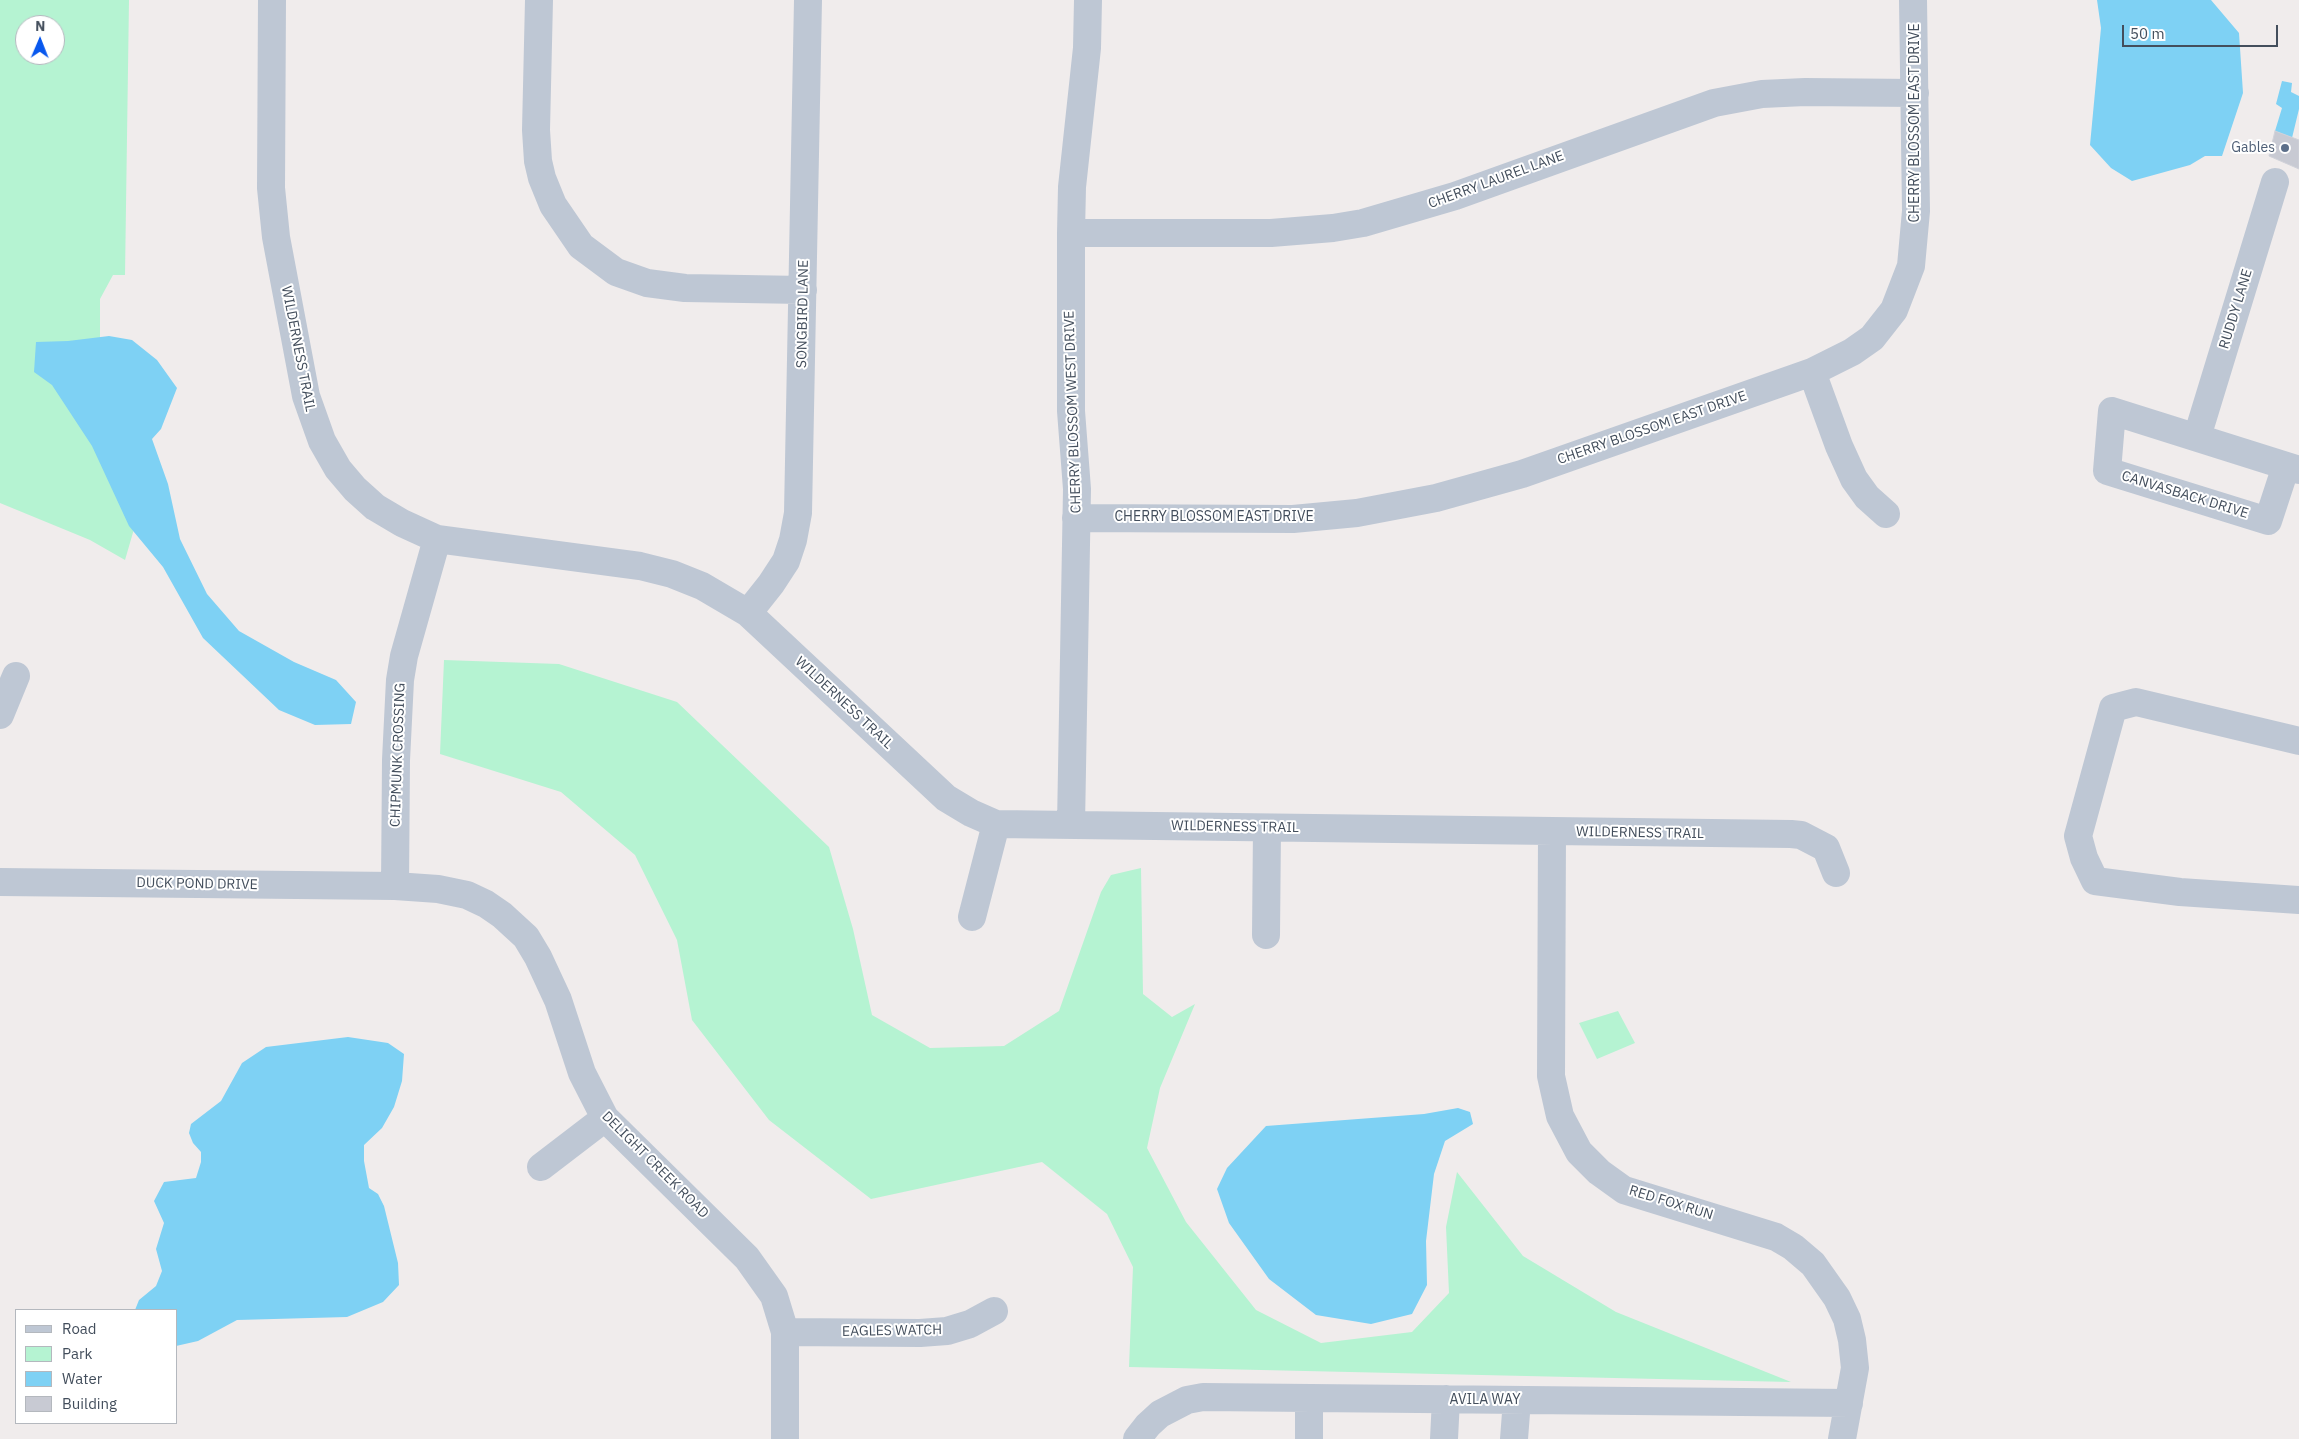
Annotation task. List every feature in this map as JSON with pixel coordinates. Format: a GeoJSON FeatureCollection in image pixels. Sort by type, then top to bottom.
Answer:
{"type":"FeatureCollection","features":[{"type":"Feature","properties":{"kind":"street","name":"WILDERNESS TRAIL"},"geometry":{"type":"LineString","coordinates":[[272,0],[270,158],[272,208],[306,396],[313,421],[334,462],[356,489],[375,507],[402,523],[437,538],[648,568],[672,574],[702,586],[748,613],[946,798],[971,813],[996,824],[1802,835],[1826,848],[1836,873]]}},
{"type":"Feature","properties":{"kind":"street"},"geometry":{"type":"LineString","coordinates":[[539,0],[536,130],[538,161],[552,205],[581,246],[616,272],[647,283],[685,288],[803,290]]}},
{"type":"Feature","properties":{"kind":"street","name":"SONGBIRD LANE"},"geometry":{"type":"LineString","coordinates":[[748,613],[786,561],[793,540],[798,513],[808,0]]}},
{"type":"Feature","properties":{"kind":"street","name":"CHERRY BLOSSOM WEST DRIVE"},"geometry":{"type":"LineString","coordinates":[[1071,825],[1077,489],[1071,411],[1071,233],[1072,187],[1087,48],[1088,0]]}},
{"type":"Feature","properties":{"kind":"street","name":"CHERRY BLOSSOM EAST DRIVE"},"geometry":{"type":"LineString","coordinates":[[1076,518],[1293,519],[1357,513],[1436,498],[1522,474],[1812,372],[1852,352],[1872,338],[1894,310],[1906,282],[1915,237],[1913,0]]}},
{"type":"Feature","properties":{"kind":"street","name":"CHERRY LAUREL LANE"},"geometry":{"type":"LineString","coordinates":[[1071,233],[1271,233],[1333,228],[1363,223],[1455,196],[1714,103],[1762,94],[1805,92],[1915,93]]}},
{"type":"Feature","properties":{"kind":"street","name":"RUDDY LANE"},"geometry":{"type":"LineString","coordinates":[[2197,437],[2275,182]]}},
{"type":"Feature","properties":{"kind":"street"},"geometry":{"type":"LineString","coordinates":[[1812,372],[1839,446],[1854,479],[1867,497],[1886,514]]}},
{"type":"Feature","properties":{"kind":"street","name":"CANVASBACK DRIVE"},"geometry":{"type":"LineString","coordinates":[[2112,411],[2292,468],[2268,521],[2107,471],[2112,411]]}},
{"type":"Feature","properties":{"kind":"street","name":"CHIPMUNK CROSSING"},"geometry":{"type":"LineString","coordinates":[[395,886],[396,760],[400,680],[404,656],[437,538]]}},
{"type":"Feature","properties":{"kind":"street"},"geometry":{"type":"LineString","coordinates":[[0,715],[16,676]]}},
{"type":"Feature","properties":{"kind":"street"},"geometry":{"type":"LineString","coordinates":[[2299,741],[2136,702],[2113,708],[2078,836],[2084,858],[2096,881],[2180,892],[2299,900]]}},
{"type":"Feature","properties":{"kind":"street"},"geometry":{"type":"LineString","coordinates":[[972,917],[996,824]]}},
{"type":"Feature","properties":{"kind":"street"},"geometry":{"type":"LineString","coordinates":[[1266,935],[1267,828]]}},
{"type":"Feature","properties":{"kind":"street","name":"RED FOX RUN"},"geometry":{"type":"LineString","coordinates":[[1552,832],[1551,1076],[1560,1116],[1579,1152],[1599,1172],[1624,1190],[1776,1237],[1793,1247],[1813,1264],[1837,1298],[1847,1319],[1852,1340],[1855,1368],[1842,1439]]}},
{"type":"Feature","properties":{"kind":"street","name":"DUCK POND DRIVE"},"geometry":{"type":"LineString","coordinates":[[0,882],[395,886]]}},
{"type":"Feature","properties":{"kind":"street","name":"DELIGHT CREEK ROAD"},"geometry":{"type":"LineString","coordinates":[[395,886],[438,889],[467,896],[486,904],[502,915],[526,937],[538,957],[558,1000],[582,1073],[605,1118],[747,1258],[774,1296],[785,1332],[785,1439]]}},
{"type":"Feature","properties":{"kind":"street"},"geometry":{"type":"LineString","coordinates":[[541,1167],[605,1118]]}},
{"type":"Feature","properties":{"kind":"street","name":"EAGLES WATCH"},"geometry":{"type":"LineString","coordinates":[[785,1332],[920,1333],[947,1331],[970,1324],[994,1311]]}},
{"type":"Feature","properties":{"kind":"street","name":"AVILA WAY"},"geometry":{"type":"LineString","coordinates":[[1137,1439],[1160,1414],[1187,1400],[1212,1397],[1849,1403]]}},
{"type":"Feature","properties":{"kind":"street"},"geometry":{"type":"LineString","coordinates":[[1309,1398],[1309,1439]]}},
{"type":"Feature","properties":{"kind":"street"},"geometry":{"type":"LineString","coordinates":[[1444,1439],[1446,1399]]}},
{"type":"Feature","properties":{"kind":"street"},"geometry":{"type":"LineString","coordinates":[[1514,1439],[1517,1400]]}},
{"type":"Feature","properties":{"kind":"green space"},"geometry":{"type":"Polygon","coordinates":[[[0,0],[129,0],[125,275],[113,275],[100,299],[100,372],[141,505],[125,560],[90,540],[0,503],[0,0]]]}},
{"type":"Feature","properties":{"kind":"green space"},"geometry":{"type":"Polygon","coordinates":[[[444,660],[559,664],[677,702],[829,847],[853,929],[872,1015],[930,1048],[1004,1046],[1059,1011],[1101,892],[1111,875],[1141,868],[1143,994],[1172,1017],[1195,1004],[1160,1088],[1147,1148],[1186,1222],[1256,1310],[1321,1343],[1412,1332],[1449,1293],[1446,1227],[1457,1172],[1523,1256],[1616,1312],[1791,1382],[1129,1367],[1133,1267],[1107,1214],[1042,1162],[871,1199],[769,1120],[692,1020],[677,940],[635,855],[561,792],[440,754],[444,660]]]}},
{"type":"Feature","properties":{"kind":"green space"},"geometry":{"type":"Polygon","coordinates":[[[1618,1011],[1635,1043],[1597,1059],[1579,1023],[1618,1011]]]}},
{"type":"Feature","properties":{"kind":"water"},"geometry":{"type":"Polygon","coordinates":[[[2097,0],[2211,0],[2239,33],[2243,93],[2222,156],[2205,156],[2190,165],[2132,181],[2111,168],[2090,145],[2101,28],[2097,0]]]}},
{"type":"Feature","properties":{"kind":"water"},"geometry":{"type":"Polygon","coordinates":[[[2282,81],[2292,83],[2291,92],[2299,96],[2299,109],[2292,138],[2275,131],[2282,108],[2276,104],[2282,81]]]}},
{"type":"Feature","properties":{"kind":"water"},"geometry":{"type":"Polygon","coordinates":[[[109,336],[132,340],[157,360],[177,388],[161,429],[152,439],[168,484],[180,539],[207,594],[239,631],[294,662],[336,680],[356,702],[351,724],[315,725],[279,710],[203,638],[163,567],[129,526],[92,446],[52,385],[34,372],[36,342],[68,341],[109,336]]]}},
{"type":"Feature","properties":{"kind":"water"},"geometry":{"type":"Polygon","coordinates":[[[348,1037],[388,1043],[404,1054],[402,1081],[394,1107],[382,1128],[364,1145],[364,1161],[369,1188],[378,1194],[384,1206],[398,1263],[399,1285],[383,1302],[347,1317],[237,1320],[198,1341],[178,1346],[178,1309],[135,1309],[139,1300],[156,1286],[162,1271],[156,1249],[164,1223],[154,1201],[164,1182],[196,1178],[201,1162],[201,1152],[193,1143],[189,1133],[191,1124],[221,1101],[242,1063],[266,1047],[348,1037]]]}},
{"type":"Feature","properties":{"kind":"water"},"geometry":{"type":"Polygon","coordinates":[[[1458,1108],[1470,1112],[1473,1124],[1445,1141],[1434,1174],[1426,1241],[1427,1285],[1412,1314],[1371,1324],[1316,1315],[1269,1279],[1229,1223],[1217,1189],[1227,1168],[1266,1126],[1424,1114],[1458,1108]]]}},
{"type":"Feature","properties":{"kind":"building","name":"Gables"},"geometry":{"type":"Polygon","coordinates":[[[2275,131],[2299,140],[2299,169],[2269,156],[2275,131]]]}},
{"type":"Feature","properties":{"kind":"place","name":"Gables"},"geometry":{"type":"Point","coordinates":[2285,148]}}]}
